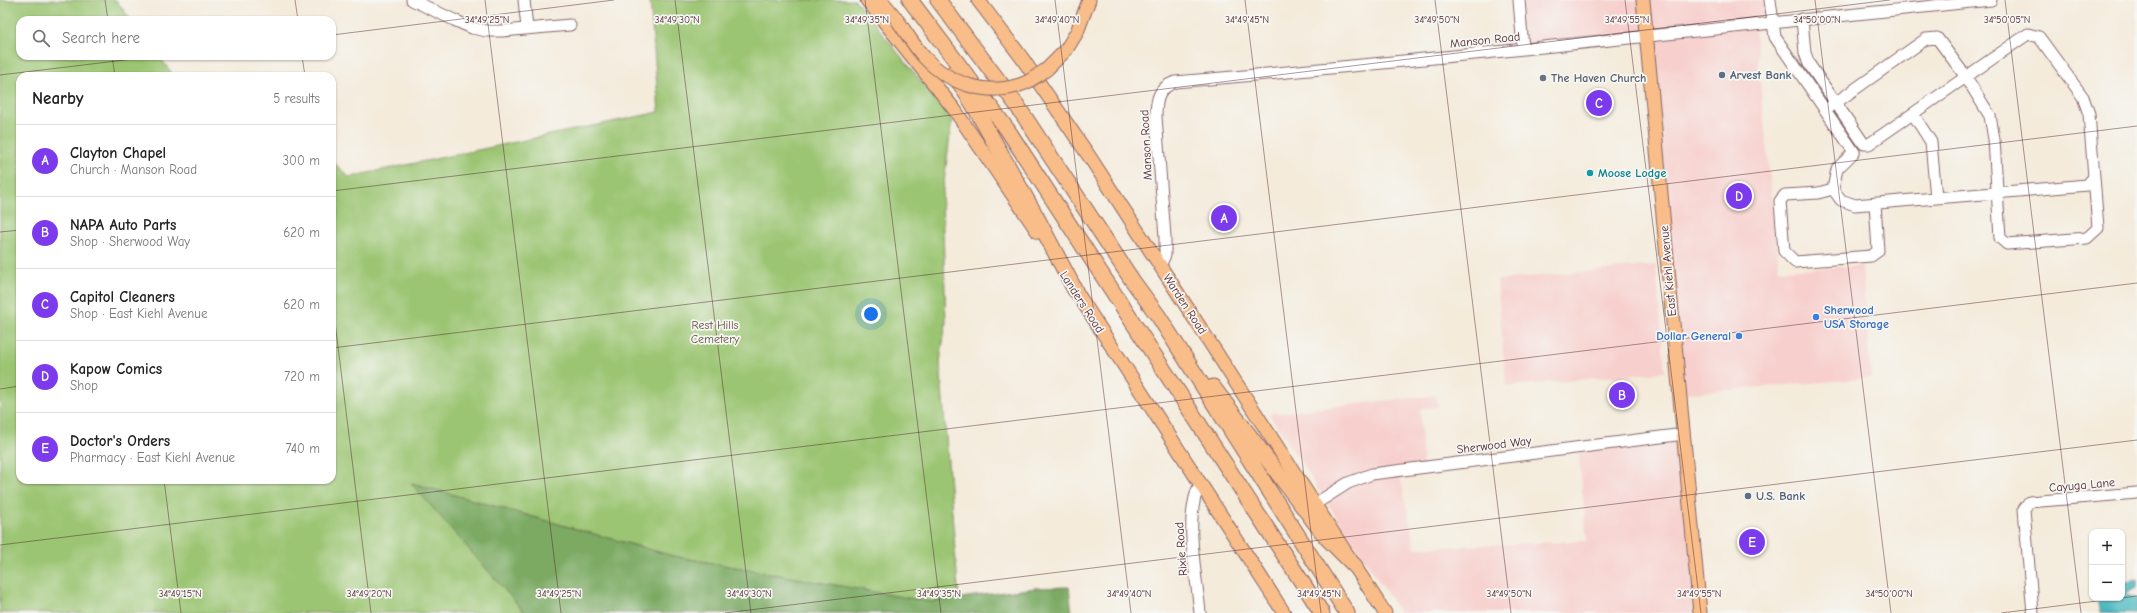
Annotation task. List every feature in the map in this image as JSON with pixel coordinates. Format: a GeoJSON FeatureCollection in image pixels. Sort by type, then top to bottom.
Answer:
{"type":"FeatureCollection","features":[{"type":"Feature","properties":{"kind":"highway"},"geometry":{"type":"LineString","coordinates":[[910,0],[1008,129],[1322,613]]}},
{"type":"Feature","properties":{"kind":"highway"},"geometry":{"type":"LineString","coordinates":[[938,0],[1016,104],[1132,280],[1159,317],[1253,438],[1325,536],[1355,566]]}},
{"type":"Feature","properties":{"kind":"highway"},"geometry":{"type":"LineString","coordinates":[[934,30],[944,58],[973,104],[1037,218],[1075,290]]}},
{"type":"Feature","properties":{"kind":"highway"},"geometry":{"type":"LineString","coordinates":[[1159,317],[1347,613]]}},
{"type":"Feature","properties":{"kind":"main road","name":"Landers Road"},"geometry":{"type":"LineString","coordinates":[[867,0],[954,109],[1016,199],[1284,613]]}},
{"type":"Feature","properties":{"kind":"main road"},"geometry":{"type":"LineString","coordinates":[[881,0],[923,56],[942,74],[968,86],[993,89],[1012,87],[1025,83],[1046,70],[1066,50],[1077,32],[1089,0]]}},
{"type":"Feature","properties":{"kind":"main road","name":"Warden Road"},"geometry":{"type":"LineString","coordinates":[[978,0],[1060,112],[1385,613]]}},
{"type":"Feature","properties":{"kind":"main road","name":"East Kiehl Avenue"},"geometry":{"type":"LineString","coordinates":[[1643,0],[1700,613]]}},
{"type":"Feature","properties":{"kind":"street"},"geometry":{"type":"LineString","coordinates":[[412,0],[472,28],[502,31],[570,25]]}},
{"type":"Feature","properties":{"kind":"street"},"geometry":{"type":"LineString","coordinates":[[524,0],[527,28]]}},
{"type":"Feature","properties":{"kind":"street"},"geometry":{"type":"LineString","coordinates":[[1519,0],[1523,49]]}},
{"type":"Feature","properties":{"kind":"street"},"geometry":{"type":"LineString","coordinates":[[1770,0],[1775,37],[1854,152]]}},
{"type":"Feature","properties":{"kind":"street","name":"Manson Road"},"geometry":{"type":"LineString","coordinates":[[1160,266],[1165,255],[1165,236],[1156,106],[1159,94],[1169,84],[1175,82],[1523,49],[1802,19],[1894,5],[1991,0]]}},
{"type":"Feature","properties":{"kind":"street"},"geometry":{"type":"LineString","coordinates":[[1802,19],[1805,53],[1814,71],[1864,144]]}},
{"type":"Feature","properties":{"kind":"street"},"geometry":{"type":"LineString","coordinates":[[1825,110],[1926,38],[1937,38],[1966,77],[1990,116],[1994,139],[1997,193],[2000,238],[2007,244],[2087,238],[2098,228],[2094,177],[2089,114],[2083,97],[2039,37],[2028,34],[1966,77],[1913,114],[1869,144],[1864,144],[1837,169],[1833,189],[1841,200],[1855,205],[1875,203],[1997,193],[2087,185],[2094,177]]}},
{"type":"Feature","properties":{"kind":"street"},"geometry":{"type":"LineString","coordinates":[[1790,58],[1805,53]]}},
{"type":"Feature","properties":{"kind":"street"},"geometry":{"type":"LineString","coordinates":[[1803,78],[1814,71]]}},
{"type":"Feature","properties":{"kind":"street"},"geometry":{"type":"LineString","coordinates":[[1913,114],[1931,142],[1936,198]]}},
{"type":"Feature","properties":{"kind":"street"},"geometry":{"type":"LineString","coordinates":[[1833,189],[1818,193],[1785,195],[1780,202],[1784,251],[1795,262],[1872,256],[1878,251],[1875,203]]}},
{"type":"Feature","properties":{"kind":"street","name":"Sherwood Way"},"geometry":{"type":"LineString","coordinates":[[1315,504],[1348,483],[1372,474],[1684,434]]}},
{"type":"Feature","properties":{"kind":"street","name":"Rixie Road"},"geometry":{"type":"LineString","coordinates":[[1200,484],[1193,501],[1192,521],[1200,613]]}},
{"type":"Feature","properties":{"kind":"street","name":"Cayuga Lane"},"geometry":{"type":"LineString","coordinates":[[2033,613],[2024,509],[2028,502],[2137,493]]}},
{"type":"Feature","properties":{"kind":"shaded area"},"geometry":{"type":"Polygon","coordinates":[[[1518,0],[1770,0],[1767,29],[1755,31],[1779,270],[1862,266],[1871,378],[1680,394],[1646,35],[1523,49],[1518,0]]]}},
{"type":"Feature","properties":{"kind":"shaded area"},"geometry":{"type":"Polygon","coordinates":[[[1656,265],[1665,372],[1506,386],[1497,280],[1656,265]]]}},
{"type":"Feature","properties":{"kind":"shaded area"},"geometry":{"type":"Polygon","coordinates":[[[1436,395],[1438,407],[1420,409],[1423,467],[1399,470],[1415,548],[1587,541],[1578,447],[1683,430],[1699,613],[1400,613],[1269,414],[1436,395]]]}},
{"type":"Feature","properties":{"kind":"green space","name":"Rest Hills Cemetery"},"geometry":{"type":"Polygon","coordinates":[[[0,0],[116,0],[128,16],[16,16],[16,60],[162,60],[171,72],[16,72],[16,484],[336,484],[336,165],[349,177],[659,112],[650,0],[855,0],[952,119],[942,198],[946,322],[940,362],[959,599],[930,602],[673,556],[412,483],[525,613],[0,613],[0,0]]]}},
{"type":"Feature","properties":{"kind":"green space"},"geometry":{"type":"Polygon","coordinates":[[[411,483],[673,556],[930,602],[1035,588],[1069,587],[1072,613],[525,613],[411,483]]]}},
{"type":"Feature","properties":{"kind":"water"},"geometry":{"type":"Polygon","coordinates":[[[2137,580],[2137,588],[2125,593],[2125,582],[2137,580]]]}},
{"type":"Feature","properties":{"kind":"water"},"geometry":{"type":"Polygon","coordinates":[[[2125,593],[2137,599],[2137,613],[2101,612],[2098,601],[2125,601],[2125,593]]]}},
{"type":"Feature","properties":{"kind":"place","name":"Arvest Bank"},"geometry":{"type":"Point","coordinates":[1722,75]}},
{"type":"Feature","properties":{"kind":"place","name":"The Haven Church"},"geometry":{"type":"Point","coordinates":[1543,78]}},
{"type":"Feature","properties":{"kind":"place","name":"Capitol Cleaners"},"geometry":{"type":"Point","coordinates":[1599,103]}},
{"type":"Feature","properties":{"kind":"place","name":"Moose Lodge"},"geometry":{"type":"Point","coordinates":[1590,173]}},
{"type":"Feature","properties":{"kind":"place","name":"Kapow Comics"},"geometry":{"type":"Point","coordinates":[1739,196]}},
{"type":"Feature","properties":{"kind":"place","name":"Clayton Chapel"},"geometry":{"type":"Point","coordinates":[1224,218]}},
{"type":"Feature","properties":{"kind":"place","name":"Sherwood USA Storage"},"geometry":{"type":"Point","coordinates":[1816,317]}},
{"type":"Feature","properties":{"kind":"place","name":"Dollar General"},"geometry":{"type":"Point","coordinates":[1739,336]}},
{"type":"Feature","properties":{"kind":"place","name":"NAPA Auto Parts"},"geometry":{"type":"Point","coordinates":[1622,395]}},
{"type":"Feature","properties":{"kind":"place","name":"U.S. Bank"},"geometry":{"type":"Point","coordinates":[1748,496]}},
{"type":"Feature","properties":{"kind":"place","name":"Doctor's Orders"},"geometry":{"type":"Point","coordinates":[1752,542]}}]}
